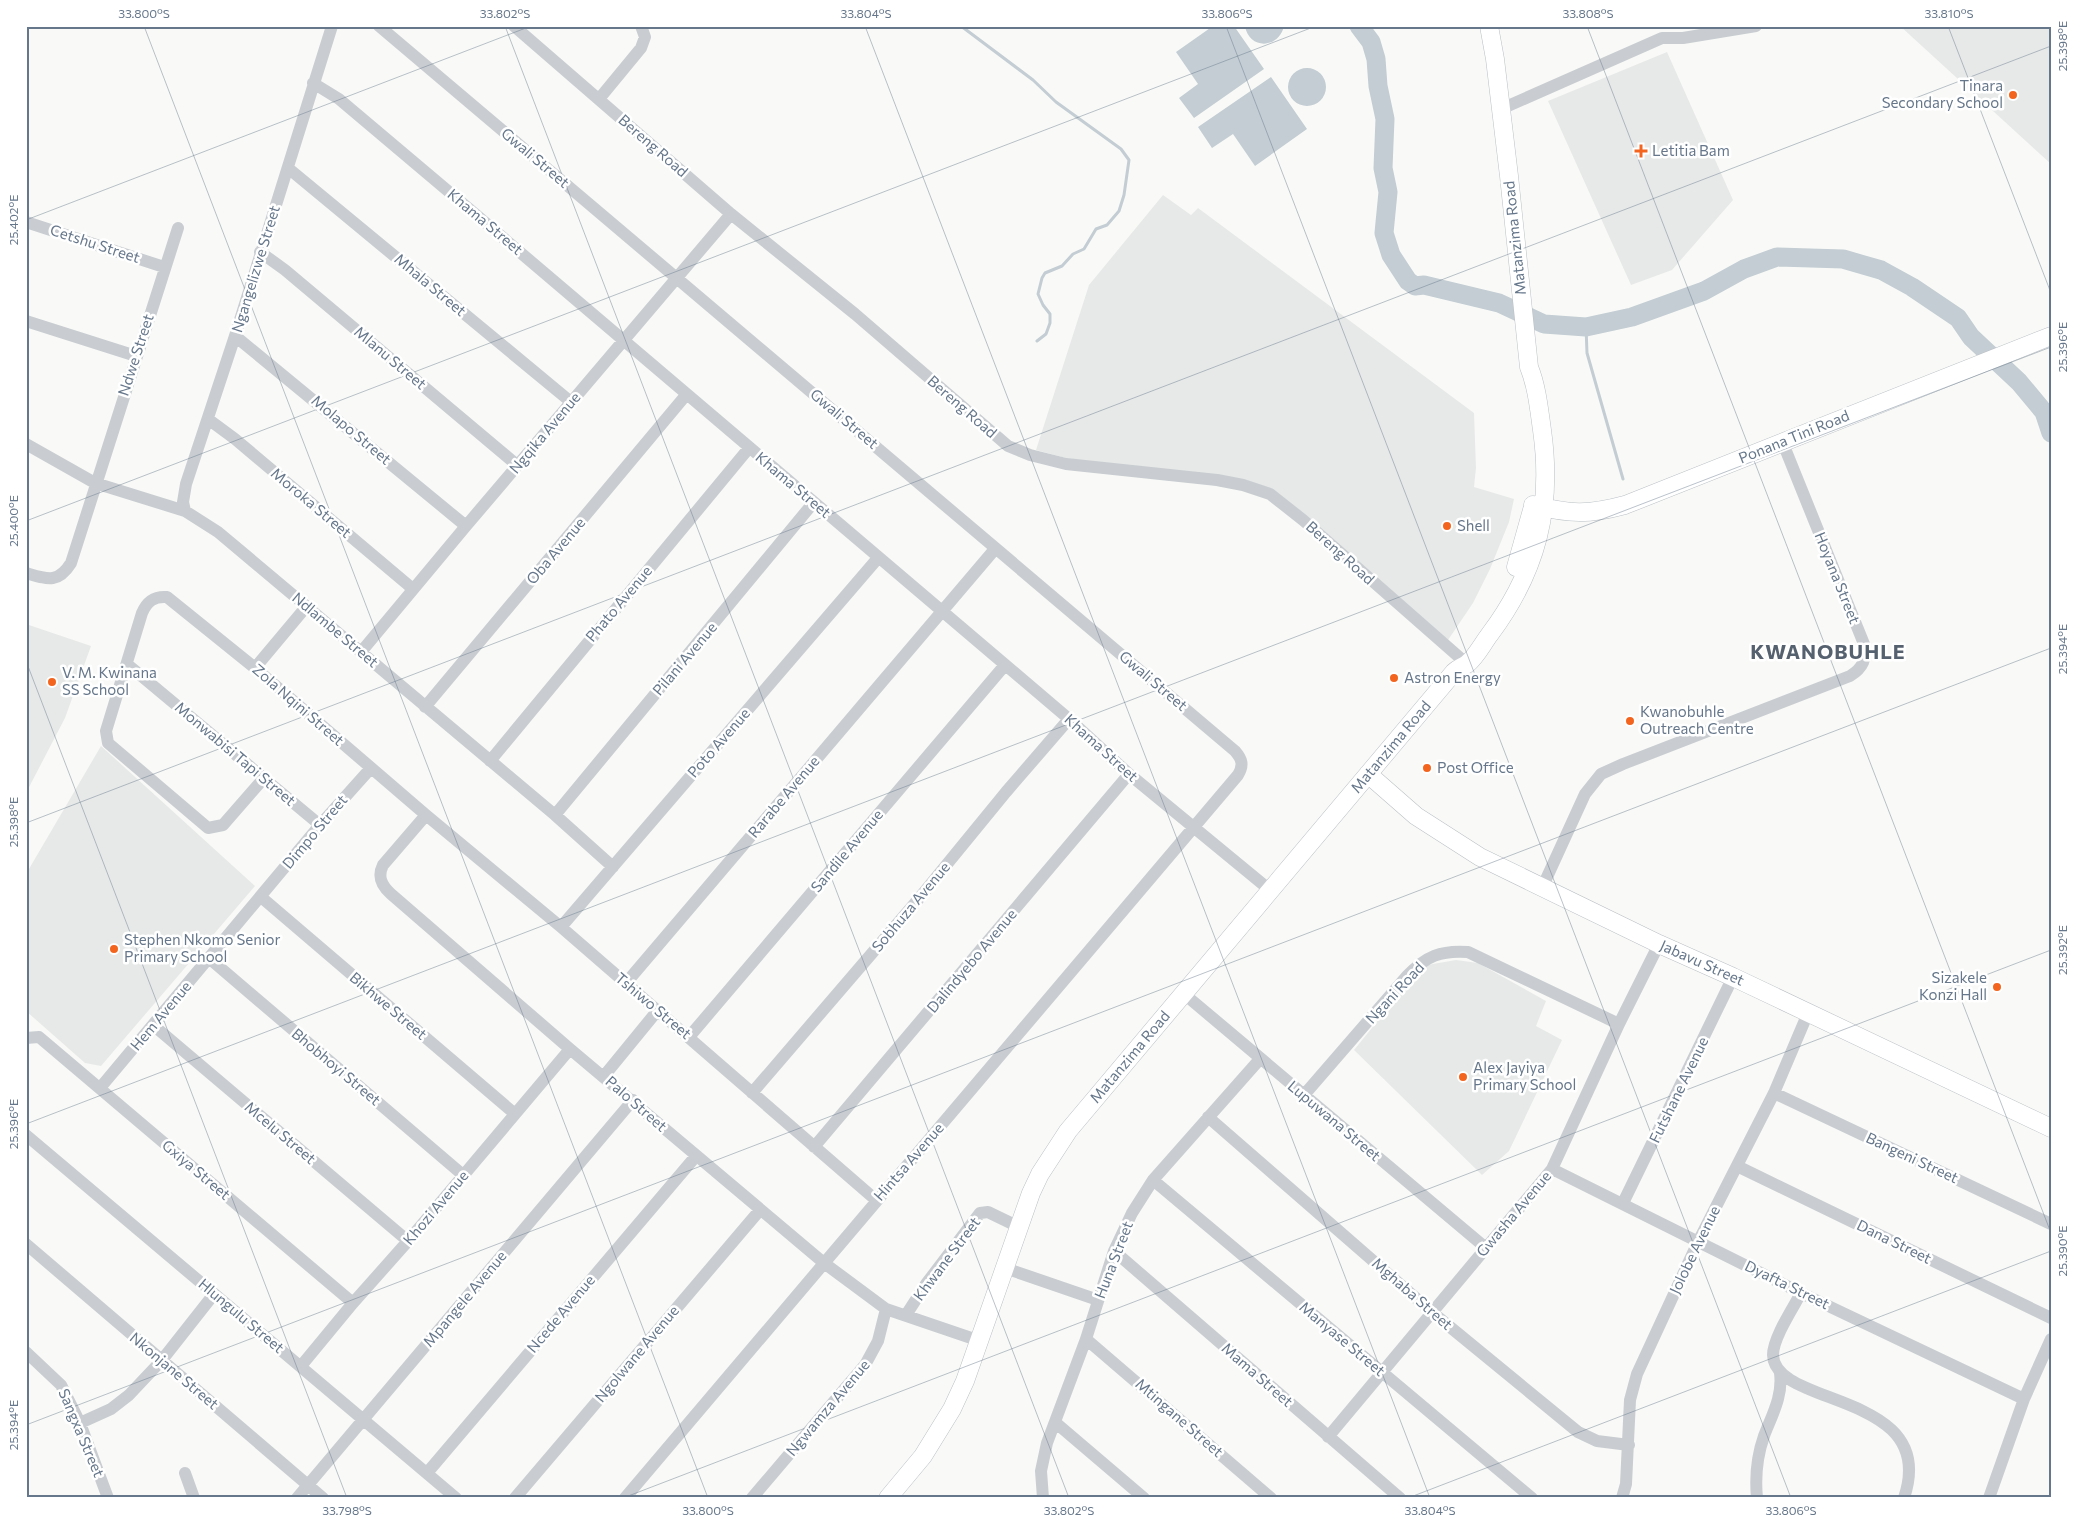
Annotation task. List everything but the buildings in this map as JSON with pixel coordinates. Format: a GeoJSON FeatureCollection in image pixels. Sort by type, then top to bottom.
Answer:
{"type":"FeatureCollection","features":[{"type":"Feature","properties":{"kind":"street","name":"Ngangelizwe Street"},"geometry":{"type":"LineString","coordinates":[[185,511],[183,502],[186,484],[235,336],[332,26]]}},
{"type":"Feature","properties":{"kind":"street","name":"Gwali Street"},"geometry":{"type":"LineString","coordinates":[[379,26],[1239,755],[1242,760],[1242,769],[1194,827]]}},
{"type":"Feature","properties":{"kind":"street","name":"Bereng Road"},"geometry":{"type":"LineString","coordinates":[[514,26],[731,214],[855,314],[1008,446],[1030,456],[1056,462],[1217,480],[1243,485],[1270,494],[1303,520],[1462,664]]}},
{"type":"Feature","properties":{"kind":"street"},"geometry":{"type":"LineString","coordinates":[[599,99],[642,48],[644,37],[641,26]]}},
{"type":"Feature","properties":{"kind":"street","name":"Matanzima Road"},"geometry":{"type":"LineString","coordinates":[[888,1498],[923,1456],[952,1410],[966,1381],[1019,1226],[1040,1174],[1068,1131],[1507,610],[1524,580],[1538,537],[1543,440],[1534,379],[1529,367],[1501,109],[1489,26]]}},
{"type":"Feature","properties":{"kind":"street"},"geometry":{"type":"LineString","coordinates":[[1501,109],[1662,38],[1683,38],[1756,26]]}},
{"type":"Feature","properties":{"kind":"street","name":"Khama Street"},"geometry":{"type":"LineString","coordinates":[[314,83],[346,105],[1069,719],[1129,774],[1270,890]]}},
{"type":"Feature","properties":{"kind":"street","name":"Mhala Street"},"geometry":{"type":"LineString","coordinates":[[288,168],[571,402]]}},
{"type":"Feature","properties":{"kind":"street","name":"Ngqika Avenue"},"geometry":{"type":"LineString","coordinates":[[361,652],[731,214]]}},
{"type":"Feature","properties":{"kind":"street","name":"Cetshu Street"},"geometry":{"type":"LineString","coordinates":[[26,222],[164,267]]}},
{"type":"Feature","properties":{"kind":"street","name":"Ndwe Street"},"geometry":{"type":"LineString","coordinates":[[26,573],[48,579],[58,577],[65,573],[71,563],[178,228]]}},
{"type":"Feature","properties":{"kind":"street","name":"Mlanu Street"},"geometry":{"type":"LineString","coordinates":[[260,252],[280,265],[518,465]]}},
{"type":"Feature","properties":{"kind":"street"},"geometry":{"type":"LineString","coordinates":[[26,321],[136,356]]}},
{"type":"Feature","properties":{"kind":"street","name":"Molapo Street"},"geometry":{"type":"LineString","coordinates":[[235,336],[466,526]]}},
{"type":"Feature","properties":{"kind":"street","name":"Ponana Tini Road"},"geometry":{"type":"LineString","coordinates":[[1539,506],[1579,514],[1625,505],[1782,441],[2051,336]]}},
{"type":"Feature","properties":{"kind":"street","name":"Oba Avenue"},"geometry":{"type":"LineString","coordinates":[[424,706],[686,395]]}},
{"type":"Feature","properties":{"kind":"street","name":"Moroka Street"},"geometry":{"type":"LineString","coordinates":[[208,420],[234,439],[413,589]]}},
{"type":"Feature","properties":{"kind":"street","name":"Hoyana Street"},"geometry":{"type":"LineString","coordinates":[[1542,888],[1585,794],[1601,774],[1850,676],[1860,670],[1866,654],[1864,644],[1782,441]]}},
{"type":"Feature","properties":{"kind":"street","name":"Ndlambe Street"},"geometry":{"type":"LineString","coordinates":[[26,444],[95,483],[185,511],[218,532],[555,815],[612,867]]}},
{"type":"Feature","properties":{"kind":"street","name":"Phato Avenue"},"geometry":{"type":"LineString","coordinates":[[490,761],[749,448]]}},
{"type":"Feature","properties":{"kind":"street","name":"Pilani Avenue"},"geometry":{"type":"LineString","coordinates":[[555,815],[814,502]]}},
{"type":"Feature","properties":{"kind":"street","name":"Rarabe Avenue"},"geometry":{"type":"LineString","coordinates":[[626,983],[943,612],[995,548]]}},
{"type":"Feature","properties":{"kind":"street","name":"Poto Avenue"},"geometry":{"type":"LineString","coordinates":[[561,927],[878,558]]}},
{"type":"Feature","properties":{"kind":"street","name":"Zola Nqini Street"},"geometry":{"type":"LineString","coordinates":[[127,664],[145,606],[155,597],[168,597],[255,668],[426,815]]}},
{"type":"Feature","properties":{"kind":"street"},"geometry":{"type":"LineString","coordinates":[[255,668],[306,607]]}},
{"type":"Feature","properties":{"kind":"street"},"geometry":{"type":"LineString","coordinates":[[127,664],[106,731],[108,743],[204,826],[213,828],[223,824],[264,778]]}},
{"type":"Feature","properties":{"kind":"street","name":"Monwabisi Tapi Street"},"geometry":{"type":"LineString","coordinates":[[127,664],[320,825]]}},
{"type":"Feature","properties":{"kind":"street","name":"Sandile Avenue"},"geometry":{"type":"LineString","coordinates":[[689,1037],[1005,666]]}},
{"type":"Feature","properties":{"kind":"street","name":"Sobhuza Avenue"},"geometry":{"type":"LineString","coordinates":[[752,1093],[916,902],[1006,792],[1069,719]]}},
{"type":"Feature","properties":{"kind":"street","name":"Dimpo Street"},"geometry":{"type":"LineString","coordinates":[[261,898],[320,825],[371,768]]}},
{"type":"Feature","properties":{"kind":"street","name":"Dalindyebo Avenue"},"geometry":{"type":"LineString","coordinates":[[814,1147],[1129,774]]}},
{"type":"Feature","properties":{"kind":"street","name":"Jabavu Street"},"geometry":{"type":"LineString","coordinates":[[1368,774],[1398,802],[1439,832],[1480,857],[1659,944],[1733,977],[2051,1128]]}},
{"type":"Feature","properties":{"kind":"street","name":"Tshiwo Street"},"geometry":{"type":"LineString","coordinates":[[426,815],[561,927],[876,1200]]}},
{"type":"Feature","properties":{"kind":"street","name":"Palo Street"},"geometry":{"type":"LineString","coordinates":[[426,815],[380,870],[381,883],[391,894],[570,1049],[633,1100],[696,1156],[824,1263],[886,1309],[980,1341]]}},
{"type":"Feature","properties":{"kind":"street","name":"Hintsa Avenue"},"geometry":{"type":"LineString","coordinates":[[625,1498],[1194,827]]}},
{"type":"Feature","properties":{"kind":"street","name":"Hem Avenue"},"geometry":{"type":"LineString","coordinates":[[100,1088],[261,898]]}},
{"type":"Feature","properties":{"kind":"street","name":"Bikhwe Street"},"geometry":{"type":"LineString","coordinates":[[261,898],[515,1114]]}},
{"type":"Feature","properties":{"kind":"street","name":"Gwasha Avenue"},"geometry":{"type":"LineString","coordinates":[[1328,1437],[1552,1169],[1591,1089],[1619,1024],[1659,944]]}},
{"type":"Feature","properties":{"kind":"street","name":"Ngani Road"},"geometry":{"type":"LineString","coordinates":[[1304,1095],[1407,976],[1417,966],[1441,952],[1468,952],[1619,1024]]}},
{"type":"Feature","properties":{"kind":"street","name":"Bhobhoyi Street"},"geometry":{"type":"LineString","coordinates":[[210,959],[463,1175]]}},
{"type":"Feature","properties":{"kind":"street","name":"Futshane Avenue"},"geometry":{"type":"LineString","coordinates":[[1623,1203],[1733,977]]}},
{"type":"Feature","properties":{"kind":"street","name":"Lupuwana Street"},"geometry":{"type":"LineString","coordinates":[[1183,993],[1486,1248]]}},
{"type":"Feature","properties":{"kind":"street"},"geometry":{"type":"LineString","coordinates":[[604,1076],[658,1010]]}},
{"type":"Feature","properties":{"kind":"street","name":"Jolobe Avenue"},"geometry":{"type":"LineString","coordinates":[[1622,1498],[1626,1484],[1630,1400],[1637,1374],[1698,1242],[1774,1093],[1808,1013]]}},
{"type":"Feature","properties":{"kind":"street","name":"Mcelu Street"},"geometry":{"type":"LineString","coordinates":[[153,1025],[408,1241]]}},
{"type":"Feature","properties":{"kind":"street","name":"Gxiya Street"},"geometry":{"type":"LineString","coordinates":[[32,1038],[100,1088],[353,1303]]}},
{"type":"Feature","properties":{"kind":"street","name":"Khozi Avenue"},"geometry":{"type":"LineString","coordinates":[[301,1366],[570,1049]]}},
{"type":"Feature","properties":{"kind":"street","name":"Huna Street"},"geometry":{"type":"LineString","coordinates":[[1043,1498],[1041,1470],[1044,1456],[1086,1339],[1114,1251],[1132,1213],[1153,1180],[1260,1059]]}},
{"type":"Feature","properties":{"kind":"street","name":"Bangeni Street"},"geometry":{"type":"LineString","coordinates":[[1774,1093],[2051,1224]]}},
{"type":"Feature","properties":{"kind":"street","name":"Mpangele Avenue"},"geometry":{"type":"LineString","coordinates":[[297,1498],[633,1100]]}},
{"type":"Feature","properties":{"kind":"street","name":"Mghaba Street"},"geometry":{"type":"LineString","coordinates":[[1208,1117],[1433,1313],[1578,1432],[1597,1441],[1629,1445]]}},
{"type":"Feature","properties":{"kind":"street","name":"Hlungulu Street"},"geometry":{"type":"LineString","coordinates":[[26,1136],[456,1498]]}},
{"type":"Feature","properties":{"kind":"street","name":"Ncede Avenue"},"geometry":{"type":"LineString","coordinates":[[428,1473],[696,1156]]}},
{"type":"Feature","properties":{"kind":"street","name":"Dana Street"},"geometry":{"type":"LineString","coordinates":[[1737,1166],[2051,1318]]}},
{"type":"Feature","properties":{"kind":"street","name":"Dyafta Street"},"geometry":{"type":"LineString","coordinates":[[1552,1169],[1698,1242],[2024,1399]]}},
{"type":"Feature","properties":{"kind":"street","name":"Manyase Street"},"geometry":{"type":"LineString","coordinates":[[1153,1180],[1532,1498]]}},
{"type":"Feature","properties":{"kind":"street","name":"Ngolwane Avenue"},"geometry":{"type":"LineString","coordinates":[[515,1498],[760,1210]]}},
{"type":"Feature","properties":{"kind":"street","name":"Khwane Street"},"geometry":{"type":"LineString","coordinates":[[906,1315],[980,1213],[988,1212],[1019,1226]]}},
{"type":"Feature","properties":{"kind":"street","name":"Nkonjane Street"},"geometry":{"type":"LineString","coordinates":[[26,1244],[323,1498]]}},
{"type":"Feature","properties":{"kind":"street","name":"Mama Street"},"geometry":{"type":"LineString","coordinates":[[1114,1251],[1400,1498]]}},
{"type":"Feature","properties":{"kind":"street"},"geometry":{"type":"LineString","coordinates":[[1005,1268],[1098,1300]]}},
{"type":"Feature","properties":{"kind":"street"},"geometry":{"type":"LineString","coordinates":[[1757,1498],[1755,1476],[1764,1438],[1780,1392],[1780,1373],[1774,1362],[1774,1348],[1801,1292]]}},
{"type":"Feature","properties":{"kind":"street"},"geometry":{"type":"LineString","coordinates":[[80,1423],[120,1403],[162,1360],[214,1294]]}},
{"type":"Feature","properties":{"kind":"street","name":"Ngwamza Avenue"},"geometry":{"type":"LineString","coordinates":[[752,1498],[865,1365],[878,1342],[886,1309]]}},
{"type":"Feature","properties":{"kind":"street","name":"Mtingane Street"},"geometry":{"type":"LineString","coordinates":[[1086,1339],[1271,1498]]}},
{"type":"Feature","properties":{"kind":"street"},"geometry":{"type":"LineString","coordinates":[[1989,1498],[2024,1399],[2051,1339]]}},
{"type":"Feature","properties":{"kind":"street","name":"Sangxa Street"},"geometry":{"type":"LineString","coordinates":[[26,1352],[61,1385],[80,1423],[108,1498]]}},
{"type":"Feature","properties":{"kind":"street"},"geometry":{"type":"LineString","coordinates":[[1780,1373],[1872,1416],[1893,1430],[1901,1440],[1907,1454],[1910,1470],[1904,1498]]}},
{"type":"Feature","properties":{"kind":"street"},"geometry":{"type":"LineString","coordinates":[[1056,1423],[1144,1498]]}},
{"type":"Feature","properties":{"kind":"street"},"geometry":{"type":"LineString","coordinates":[[185,1473],[194,1498]]}},
{"type":"Feature","properties":{"kind":"shaded area"},"geometry":{"type":"Polygon","coordinates":[[[1213,26],[1234,26],[1264,69],[1194,118],[1179,98],[1198,84],[1176,52],[1213,26]]]}},
{"type":"Feature","properties":{"kind":"shaded area"},"geometry":{"type":"Polygon","coordinates":[[[1245,26],[1284,26],[1281,34],[1276,39],[1264,44],[1252,39],[1245,26]]]}},
{"type":"Feature","properties":{"kind":"shaded area","name":"Tinara Secondary School"},"geometry":{"type":"Polygon","coordinates":[[[1900,26],[2051,26],[2051,164],[1900,26]]]}},
{"type":"Feature","properties":{"kind":"shaded area","name":"Letitia Bam"},"geometry":{"type":"Polygon","coordinates":[[[1667,52],[1733,200],[1672,270],[1631,285],[1548,101],[1667,52]]]}},
{"type":"Feature","properties":{"kind":"shaded area"},"geometry":{"type":"Polygon","coordinates":[[[1307,68],[1321,73],[1326,87],[1321,101],[1307,106],[1293,101],[1288,87],[1293,73],[1307,68]]]}},
{"type":"Feature","properties":{"kind":"shaded area"},"geometry":{"type":"Polygon","coordinates":[[[1271,77],[1307,129],[1255,166],[1233,134],[1212,148],[1198,127],[1271,77]]]}},
{"type":"Feature","properties":{"kind":"shaded area"},"geometry":{"type":"Polygon","coordinates":[[[1163,195],[1191,215],[1198,208],[1474,413],[1476,468],[1474,487],[1514,499],[1509,522],[1490,569],[1473,603],[1446,643],[1280,497],[1081,462],[1036,450],[1089,285],[1163,195]]]}},
{"type":"Feature","properties":{"kind":"shaded area","name":"V. M. Kwinana SS School"},"geometry":{"type":"Polygon","coordinates":[[[26,624],[91,646],[65,718],[26,793],[26,624]]]}},
{"type":"Feature","properties":{"kind":"shaded area","name":"Stephen Nkomo Senior Primary School"},"geometry":{"type":"Polygon","coordinates":[[[101,746],[255,886],[101,1066],[85,1063],[26,1011],[26,874],[101,746]]]}},
{"type":"Feature","properties":{"kind":"shaded area","name":"Alex Jayiya Primary School"},"geometry":{"type":"Polygon","coordinates":[[[1456,960],[1478,963],[1546,1001],[1536,1026],[1562,1040],[1509,1151],[1482,1175],[1354,1050],[1415,975],[1427,965],[1456,960]]]}},
{"type":"Feature","properties":{"kind":"waterway"},"geometry":{"type":"LineString","coordinates":[[961,26],[1033,80],[1056,102],[1121,149],[1129,160],[1124,195],[1119,211],[1107,225],[1096,229],[1084,249],[1073,254],[1062,266],[1045,273],[1042,278],[1038,294],[1050,314],[1050,323],[1046,334],[1037,341]]}},
{"type":"Feature","properties":{"kind":"waterway"},"geometry":{"type":"LineString","coordinates":[[1359,26],[1371,42],[1376,59],[1378,86],[1385,119],[1383,168],[1388,192],[1384,233],[1391,255],[1408,281],[1415,286],[1424,285],[1499,303],[1544,324],[1586,327],[1632,317],[1704,291],[1744,269],[1777,257],[1843,259],[1881,270],[1912,287],[1958,318],[1971,337],[2019,382],[2044,412],[2051,433]]}},
{"type":"Feature","properties":{"kind":"waterway"},"geometry":{"type":"LineString","coordinates":[[1586,327],[1587,353],[1623,479]]}},
{"type":"Feature","properties":{"kind":"place","name":"Tinara Secondary School"},"geometry":{"type":"Point","coordinates":[2013,95]}},
{"type":"Feature","properties":{"kind":"place","name":"Letitia Bam"},"geometry":{"type":"Point","coordinates":[1641,151]}},
{"type":"Feature","properties":{"kind":"place","name":"Shell"},"geometry":{"type":"Point","coordinates":[1447,526]}},
{"type":"Feature","properties":{"kind":"place","name":"Astron Energy"},"geometry":{"type":"Point","coordinates":[1394,678]}},
{"type":"Feature","properties":{"kind":"place","name":"V. M. Kwinana SS School"},"geometry":{"type":"Point","coordinates":[52,682]}},
{"type":"Feature","properties":{"kind":"place","name":"Kwanobuhle Outreach Centre"},"geometry":{"type":"Point","coordinates":[1630,721]}},
{"type":"Feature","properties":{"kind":"place","name":"Post Office"},"geometry":{"type":"Point","coordinates":[1427,768]}},
{"type":"Feature","properties":{"kind":"place","name":"Stephen Nkomo Senior Primary School"},"geometry":{"type":"Point","coordinates":[114,949]}},
{"type":"Feature","properties":{"kind":"place","name":"Sizakele Konzi Hall"},"geometry":{"type":"Point","coordinates":[1997,987]}},
{"type":"Feature","properties":{"kind":"place","name":"Alex Jayiya Primary School"},"geometry":{"type":"Point","coordinates":[1463,1077]}},
{"type":"Feature","properties":{"kind":"district","name":"KWANOBUHLE"},"geometry":{"type":"Point","coordinates":[1828,652]}}]}
